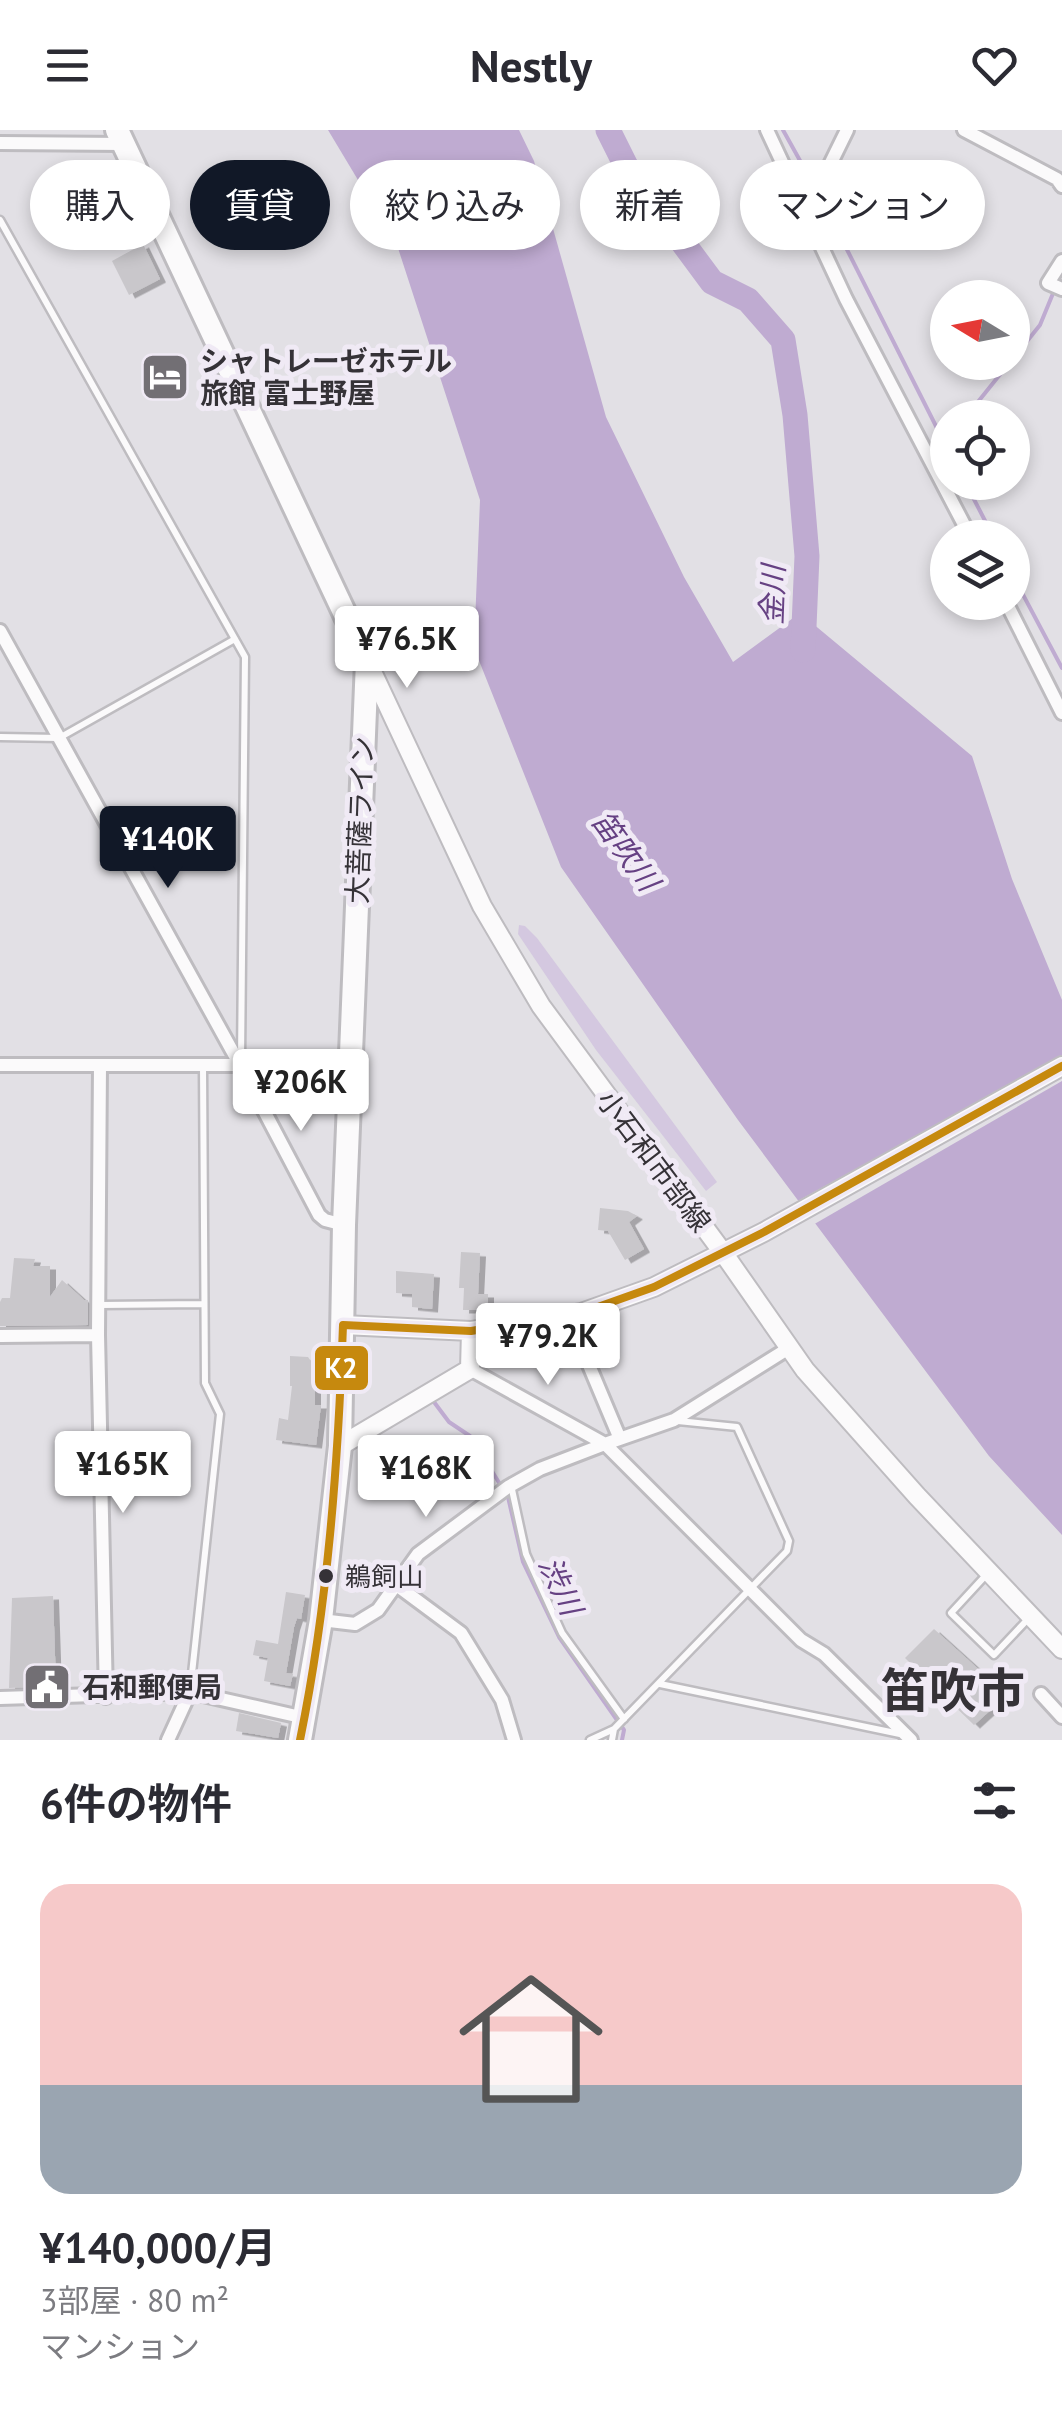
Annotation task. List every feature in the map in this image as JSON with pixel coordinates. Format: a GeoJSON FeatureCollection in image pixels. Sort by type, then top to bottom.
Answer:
{"type":"FeatureCollection","features":[{"type":"Feature","properties":{"kind":"highway","name":"大菩薩ライン"},"geometry":{"type":"LineString","coordinates":[[121,137],[367,661],[344,1225],[340,1446],[321,1620],[302,1729]]}},
{"type":"Feature","properties":{"kind":"main road","name":"小石和市部線"},"geometry":{"type":"LineString","coordinates":[[367,661],[482,906],[541,1006],[790,1348],[870,1446],[1062,1650]]}},
{"type":"Feature","properties":{"kind":"main road"},"geometry":{"type":"LineString","coordinates":[[363,746],[382,736],[404,741]]}},
{"type":"Feature","properties":{"kind":"main road"},"geometry":{"type":"LineString","coordinates":[[343,1326],[471,1331],[568,1315],[654,1287],[724,1254],[1062,1066]]}},
{"type":"Feature","properties":{"kind":"main road"},"geometry":{"type":"LineString","coordinates":[[340,1446],[470,1369],[471,1331]]}},
{"type":"Feature","properties":{"kind":"street"},"geometry":{"type":"LineString","coordinates":[[767,130],[781,160]]}},
{"type":"Feature","properties":{"kind":"street"},"geometry":{"type":"LineString","coordinates":[[832,160],[847,130]]}},
{"type":"Feature","properties":{"kind":"street"},"geometry":{"type":"LineString","coordinates":[[964,130],[1057,178],[1062,186]]}},
{"type":"Feature","properties":{"kind":"street"},"geometry":{"type":"LineString","coordinates":[[0,143],[121,137]]}},
{"type":"Feature","properties":{"kind":"street"},"geometry":{"type":"LineString","coordinates":[[823,250],[962,520]]}},
{"type":"Feature","properties":{"kind":"street"},"geometry":{"type":"LineString","coordinates":[[1057,287],[1048,283],[1062,261]]}},
{"type":"Feature","properties":{"kind":"street"},"geometry":{"type":"LineString","coordinates":[[1015,620],[1062,713]]}},
{"type":"Feature","properties":{"kind":"street"},"geometry":{"type":"LineString","coordinates":[[0,630],[319,1215],[344,1225]]}},
{"type":"Feature","properties":{"kind":"street"},"geometry":{"type":"LineString","coordinates":[[0,1065],[351,1065]]}},
{"type":"Feature","properties":{"kind":"street"},"geometry":{"type":"LineString","coordinates":[[100,1065],[98,1335],[106,1697]]}},
{"type":"Feature","properties":{"kind":"street"},"geometry":{"type":"LineString","coordinates":[[568,1315],[620,1438]]}},
{"type":"Feature","properties":{"kind":"street"},"geometry":{"type":"LineString","coordinates":[[0,1336],[98,1335]]}},
{"type":"Feature","properties":{"kind":"street"},"geometry":{"type":"LineString","coordinates":[[321,1620],[355,1624],[378,1610],[418,1554],[505,1489],[605,1444],[674,1420],[790,1348]]}},
{"type":"Feature","properties":{"kind":"street"},"geometry":{"type":"LineString","coordinates":[[470,1369],[605,1444],[750,1590],[802,1640],[824,1654],[908,1738]]}},
{"type":"Feature","properties":{"kind":"street"},"geometry":{"type":"LineString","coordinates":[[395,1584],[461,1633],[502,1700],[514,1740]]}},
{"type":"Feature","properties":{"kind":"street"},"geometry":{"type":"LineString","coordinates":[[168,1740],[190,1692]]}},
{"type":"Feature","properties":{"kind":"street"},"geometry":{"type":"LineString","coordinates":[[0,1698],[190,1692],[302,1729]]}},
{"type":"Feature","properties":{"kind":"street"},"geometry":{"type":"LineString","coordinates":[[1041,1694],[1062,1716]]}},
{"type":"Feature","properties":{"kind":"lane"},"geometry":{"type":"LineString","coordinates":[[0,220],[245,658],[240,1065]]}},
{"type":"Feature","properties":{"kind":"lane"},"geometry":{"type":"LineString","coordinates":[[0,737],[59,738],[235,640]]}},
{"type":"Feature","properties":{"kind":"lane"},"geometry":{"type":"LineString","coordinates":[[190,1692],[220,1414],[205,1383],[203,1065]]}},
{"type":"Feature","properties":{"kind":"lane"},"geometry":{"type":"LineString","coordinates":[[99,1306],[204,1304]]}},
{"type":"Feature","properties":{"kind":"lane"},"geometry":{"type":"LineString","coordinates":[[590,1740],[615,1728],[787,1551],[789,1541],[737,1427],[674,1420]]}},
{"type":"Feature","properties":{"kind":"lane"},"geometry":{"type":"LineString","coordinates":[[505,1489],[526,1554],[562,1633],[623,1720]]}},
{"type":"Feature","properties":{"kind":"lane"},"geometry":{"type":"LineString","coordinates":[[988,1573],[951,1613],[994,1655],[1030,1616]]}},
{"type":"Feature","properties":{"kind":"lane"},"geometry":{"type":"LineString","coordinates":[[660,1684],[908,1738]]}},
{"type":"Feature","properties":{"kind":"lane"},"geometry":{"type":"LineString","coordinates":[[612,1740],[615,1728]]}},
{"type":"Feature","properties":{"kind":"shaded area"},"geometry":{"type":"Polygon","coordinates":[[[519,925],[537,938],[717,1182],[706,1191],[596,1050],[518,934],[519,925]]]}},
{"type":"Feature","properties":{"kind":"water"},"geometry":{"type":"Polygon","coordinates":[[[328,130],[519,130],[534,160],[350,160],[350,167],[328,130]]]}},
{"type":"Feature","properties":{"kind":"water","name":"笛吹川"},"geometry":{"type":"Polygon","coordinates":[[[399,250],[559,250],[606,417],[684,577],[733,662],[800,613],[972,756],[1012,879],[1062,1000],[1062,1535],[989,1456],[738,1120],[561,867],[474,648],[480,500],[399,250]]]}},
{"type":"Feature","properties":{"kind":"pier"},"geometry":{"type":"Polygon","coordinates":[[[1062,1056],[1062,1081],[811,1226],[794,1203],[1062,1056]]]}},
{"type":"Feature","properties":{"kind":"building"},"geometry":{"type":"Polygon","coordinates":[[[132,250],[146,250],[160,279],[129,295],[112,261],[132,250]]]}},
{"type":"Feature","properties":{"kind":"building"},"geometry":{"type":"Polygon","coordinates":[[[600,1208],[637,1216],[629,1222],[644,1249],[625,1260],[608,1231],[598,1230],[600,1208]]]}},
{"type":"Feature","properties":{"kind":"building"},"geometry":{"type":"Polygon","coordinates":[[[461,1252],[480,1253],[478,1294],[488,1294],[488,1310],[463,1310],[464,1288],[459,1288],[461,1252]]]}},
{"type":"Feature","properties":{"kind":"building"},"geometry":{"type":"Polygon","coordinates":[[[14,1258],[35,1259],[33,1266],[50,1266],[50,1297],[62,1280],[88,1300],[88,1325],[0,1326],[0,1302],[10,1298],[14,1258]]]}},
{"type":"Feature","properties":{"kind":"building"},"geometry":{"type":"Polygon","coordinates":[[[396,1271],[434,1274],[432,1309],[412,1307],[412,1294],[396,1293],[396,1271]]]}},
{"type":"Feature","properties":{"kind":"building"},"geometry":{"type":"Polygon","coordinates":[[[290,1356],[308,1357],[315,1367],[315,1405],[321,1405],[316,1445],[276,1440],[279,1418],[288,1420],[290,1356]]]}},
{"type":"Feature","properties":{"kind":"building"},"geometry":{"type":"Polygon","coordinates":[[[286,1592],[305,1595],[301,1619],[297,1618],[294,1627],[286,1673],[293,1674],[290,1686],[264,1681],[268,1658],[253,1655],[256,1640],[278,1644],[286,1592]]]}},
{"type":"Feature","properties":{"kind":"building"},"geometry":{"type":"Polygon","coordinates":[[[53,1596],[56,1686],[9,1688],[12,1598],[53,1596]]]}},
{"type":"Feature","properties":{"kind":"building"},"geometry":{"type":"Polygon","coordinates":[[[934,1629],[1007,1695],[974,1725],[905,1658],[934,1629]]]}},
{"type":"Feature","properties":{"kind":"building"},"geometry":{"type":"Polygon","coordinates":[[[239,1713],[281,1723],[278,1738],[236,1731],[239,1713]]]}},
{"type":"Feature","properties":{"kind":"waterway","name":"金川"},"geometry":{"type":"LineString","coordinates":[[608,130],[626,166],[712,282],[748,300],[783,340],[795,415],[807,556],[803,650]]}},
{"type":"Feature","properties":{"kind":"waterway"},"geometry":{"type":"LineString","coordinates":[[783,130],[930,414]]}},
{"type":"Feature","properties":{"kind":"waterway"},"geometry":{"type":"LineString","coordinates":[[1030,338],[1040,325],[1054,291]]}},
{"type":"Feature","properties":{"kind":"waterway"},"geometry":{"type":"LineString","coordinates":[[979,400],[996,380]]}},
{"type":"Feature","properties":{"kind":"waterway"},"geometry":{"type":"LineString","coordinates":[[974,500],[985,520]]}},
{"type":"Feature","properties":{"kind":"waterway"},"geometry":{"type":"LineString","coordinates":[[1030,608],[1062,668]]}},
{"type":"Feature","properties":{"kind":"waterway","name":"渋川"},"geometry":{"type":"LineString","coordinates":[[431,1398],[449,1422],[470,1436],[508,1497],[523,1562],[559,1637],[624,1730],[622,1740]]}},
{"type":"Feature","properties":{"kind":"transit line","name":"K2"},"geometry":{"type":"LineString","coordinates":[[300,1740],[330,1534],[343,1325],[471,1331],[581,1313],[654,1287],[764,1232],[1062,1066]]}},
{"type":"Feature","properties":{"kind":"place","name":"シャトレーゼホテル 旅館 富士野屋"},"geometry":{"type":"Point","coordinates":[165,377]}},
{"type":"Feature","properties":{"kind":"place","name":"鵜飼山"},"geometry":{"type":"Point","coordinates":[326,1576]}},
{"type":"Feature","properties":{"kind":"place","name":"石和郵便局"},"geometry":{"type":"Point","coordinates":[47,1687]}},
{"type":"Feature","properties":{"kind":"district","name":"笛吹市"},"geometry":{"type":"Point","coordinates":[953,1691]}}]}
